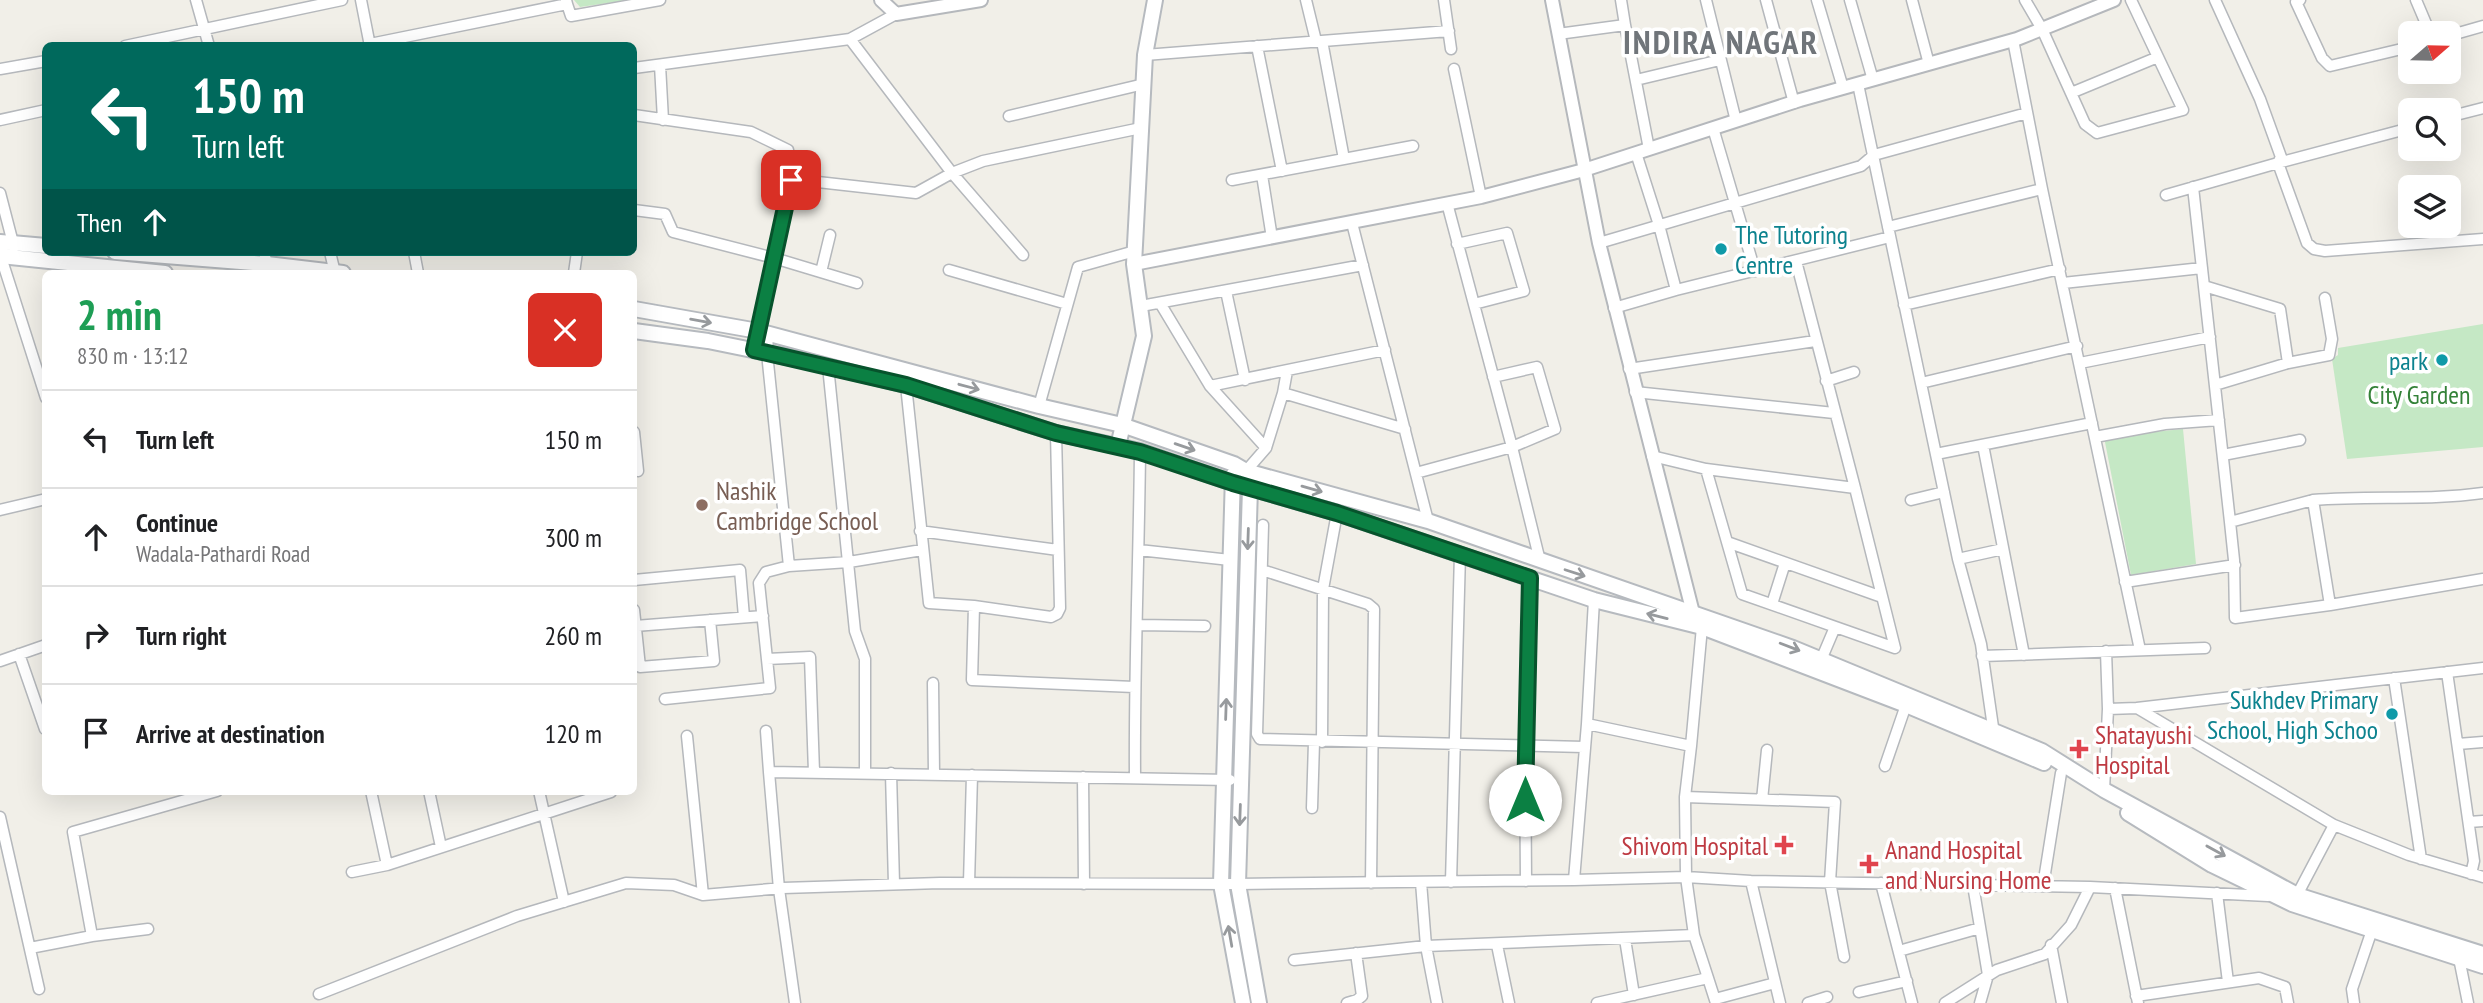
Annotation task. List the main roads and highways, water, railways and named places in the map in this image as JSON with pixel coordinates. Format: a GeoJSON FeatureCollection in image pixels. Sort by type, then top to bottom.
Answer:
{"type":"FeatureCollection","features":[{"type":"Feature","properties":{"kind":"main road"},"geometry":{"type":"LineString","coordinates":[[1118,446],[1144,336],[1135,257],[1145,55],[1155,0]]}},
{"type":"Feature","properties":{"kind":"main road"},"geometry":{"type":"LineString","coordinates":[[0,255],[10,247],[42,246]]}},
{"type":"Feature","properties":{"kind":"main road"},"geometry":{"type":"LineString","coordinates":[[10,247],[42,252]]}},
{"type":"Feature","properties":{"kind":"main road"},"geometry":{"type":"LineString","coordinates":[[64,256],[147,270]]}},
{"type":"Feature","properties":{"kind":"main road"},"geometry":{"type":"LineString","coordinates":[[196,256],[314,270]]}},
{"type":"Feature","properties":{"kind":"main road"},"geometry":{"type":"LineString","coordinates":[[637,310],[763,333],[1039,406],[1122,425],[1240,467],[1428,521],[1539,561],[1906,705],[1994,737],[2042,751],[2104,790],[2295,900],[2372,930],[2483,966]]}},
{"type":"Feature","properties":{"kind":"main road"},"geometry":{"type":"LineString","coordinates":[[637,331],[760,351],[906,385],[1056,433],[1140,452],[1233,483],[1337,513],[1594,600],[1696,622],[1821,660],[2044,762],[2213,864],[2275,896],[2483,954]]}},
{"type":"Feature","properties":{"kind":"main road"},"geometry":{"type":"LineString","coordinates":[[1240,467],[1233,483],[1221,884],[1242,1003]]}},
{"type":"Feature","properties":{"kind":"main road"},"geometry":{"type":"LineString","coordinates":[[1240,467],[1250,488],[1238,884],[1259,1003]]}},
{"type":"Feature","properties":{"kind":"place","name":"The Tutoring Centre"},"geometry":{"type":"Point","coordinates":[1721,249]}},
{"type":"Feature","properties":{"kind":"place","name":"park"},"geometry":{"type":"Point","coordinates":[2442,360]}},
{"type":"Feature","properties":{"kind":"place","name":"Nashik Cambridge School"},"geometry":{"type":"Point","coordinates":[702,505]}},
{"type":"Feature","properties":{"kind":"place","name":"Sukhdev Primary School, High Schoo"},"geometry":{"type":"Point","coordinates":[2392,714]}},
{"type":"Feature","properties":{"kind":"place","name":"Shatayushi Hospital"},"geometry":{"type":"Point","coordinates":[2079,749]}},
{"type":"Feature","properties":{"kind":"place","name":"Shivom Hospital"},"geometry":{"type":"Point","coordinates":[1784,845]}},
{"type":"Feature","properties":{"kind":"place","name":"Anand Hospital and Nursing Home"},"geometry":{"type":"Point","coordinates":[1869,864]}},
{"type":"Feature","properties":{"kind":"district","name":"INDIRA NAGAR"},"geometry":{"type":"Point","coordinates":[1721,41]}},
{"type":"Feature","properties":{"kind":"park label","name":"City Garden"},"geometry":{"type":"Point","coordinates":[2419,394]}}]}
